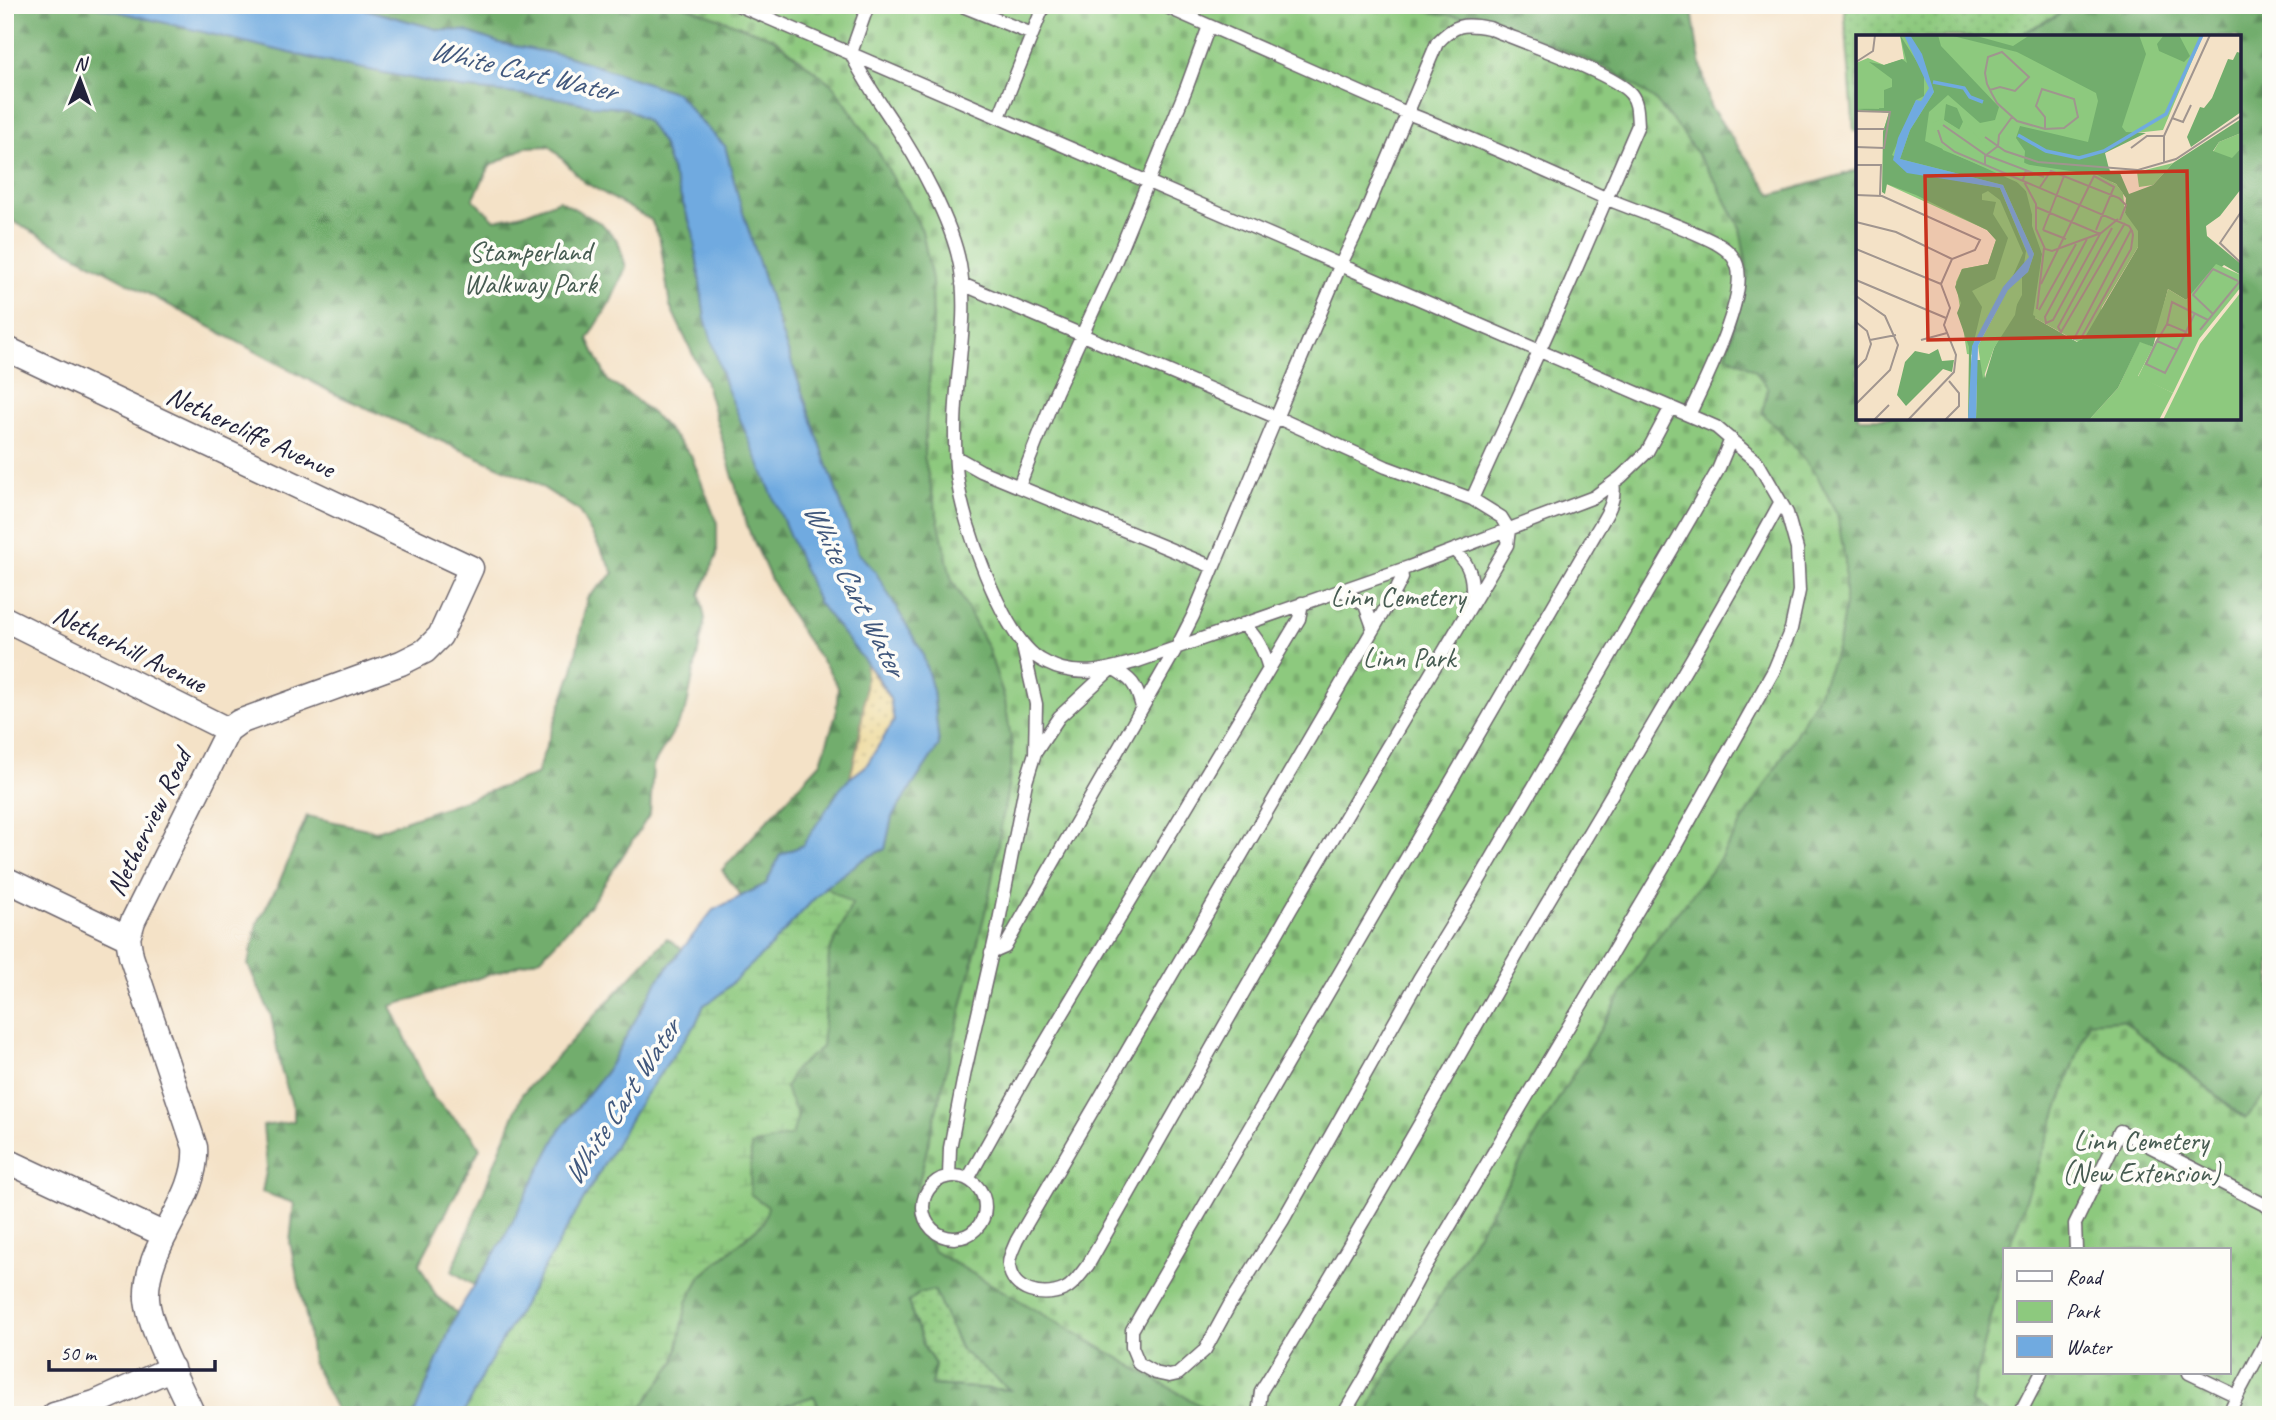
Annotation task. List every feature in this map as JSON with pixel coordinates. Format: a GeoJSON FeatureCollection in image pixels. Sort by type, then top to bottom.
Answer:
{"type":"FeatureCollection","features":[{"type":"Feature","properties":{"kind":"street","name":"Nethercliffe Avenue"},"geometry":{"type":"LineString","coordinates":[[5,348],[471,568]]}},
{"type":"Feature","properties":{"kind":"street","name":"Netherview Road"},"geometry":{"type":"LineString","coordinates":[[193,1415],[153,1323],[147,1301],[152,1268],[197,1161],[195,1146],[131,956],[128,938],[133,921],[228,730],[240,722],[401,663],[425,651],[440,636],[471,568]]}},
{"type":"Feature","properties":{"kind":"street","name":"Netherhill Avenue"},"geometry":{"type":"LineString","coordinates":[[5,619],[228,730]]}},
{"type":"Feature","properties":{"kind":"street"},"geometry":{"type":"LineString","coordinates":[[5,879],[128,938]]}},
{"type":"Feature","properties":{"kind":"street"},"geometry":{"type":"LineString","coordinates":[[5,1160],[165,1235]]}},
{"type":"Feature","properties":{"kind":"street"},"geometry":{"type":"LineString","coordinates":[[54,1415],[95,1403],[172,1368]]}},
{"type":"Feature","properties":{"kind":"lane"},"geometry":{"type":"LineString","coordinates":[[738,5],[1716,427],[1758,463],[1787,513],[1797,549],[1799,591],[1791,629],[1774,670],[1667,860],[1420,1276],[1343,1415]]}},
{"type":"Feature","properties":{"kind":"lane"},"geometry":{"type":"LineString","coordinates":[[868,5],[851,53],[860,74],[894,124],[925,179],[947,225],[960,263],[960,363],[954,433],[958,482],[969,531],[990,585],[1021,640],[1034,655],[1060,669],[1091,674],[1112,668],[1401,570],[1594,497],[1647,452],[1671,407]]}},
{"type":"Feature","properties":{"kind":"lane"},"geometry":{"type":"LineString","coordinates":[[960,5],[1032,34]]}},
{"type":"Feature","properties":{"kind":"lane"},"geometry":{"type":"LineString","coordinates":[[999,117],[1044,5]]}},
{"type":"Feature","properties":{"kind":"lane"},"geometry":{"type":"LineString","coordinates":[[1162,5],[1407,113],[1606,198],[1679,226],[1732,254],[1738,268],[1740,284],[1733,310],[1689,415]]}},
{"type":"Feature","properties":{"kind":"lane"},"geometry":{"type":"LineString","coordinates":[[991,953],[1005,947],[1177,647],[1278,418],[1340,266],[1362,221],[1437,43],[1450,30],[1468,24],[1489,28],[1606,76],[1630,92],[1637,106],[1638,125],[1570,284],[1538,349],[1472,499]]}},
{"type":"Feature","properties":{"kind":"lane"},"geometry":{"type":"LineString","coordinates":[[1019,486],[1114,265],[1209,26]]}},
{"type":"Feature","properties":{"kind":"lane"},"geometry":{"type":"LineString","coordinates":[[962,284],[1278,418],[1386,467],[1472,499],[1501,517],[1509,530],[1507,545],[1472,600],[1285,921],[1088,1265],[1067,1288],[1049,1293],[1026,1291],[1014,1282],[1009,1263],[1017,1240],[1396,590],[1402,578],[1401,570]]}},
{"type":"Feature","properties":{"kind":"lane"},"geometry":{"type":"LineString","coordinates":[[1613,483],[1615,492],[1612,504],[1595,534],[1132,1330],[1132,1347],[1139,1364],[1155,1374],[1178,1374],[1205,1350],[1283,1220],[1419,979],[1474,890],[1687,524],[1718,470],[1731,439]]}},
{"type":"Feature","properties":{"kind":"lane"},"geometry":{"type":"LineString","coordinates":[[956,457],[981,471],[1213,567]]}},
{"type":"Feature","properties":{"kind":"lane"},"geometry":{"type":"LineString","coordinates":[[1258,1415],[1261,1391],[1350,1246],[1533,928],[1707,634],[1780,503]]}},
{"type":"Feature","properties":{"kind":"lane"},"geometry":{"type":"LineString","coordinates":[[1454,550],[1464,559],[1471,572],[1472,600]]}},
{"type":"Feature","properties":{"kind":"lane"},"geometry":{"type":"LineString","coordinates":[[1342,590],[1364,605],[1373,627]]}},
{"type":"Feature","properties":{"kind":"lane"},"geometry":{"type":"LineString","coordinates":[[968,1179],[1030,1068],[1299,619],[1302,603]]}},
{"type":"Feature","properties":{"kind":"lane"},"geometry":{"type":"LineString","coordinates":[[1243,624],[1265,651],[1269,669]]}},
{"type":"Feature","properties":{"kind":"lane"},"geometry":{"type":"LineString","coordinates":[[949,1176],[955,1122],[1026,782],[1035,753],[1036,704],[1021,640]]}},
{"type":"Feature","properties":{"kind":"lane"},"geometry":{"type":"LineString","coordinates":[[1112,668],[1128,677],[1138,690],[1142,707]]}},
{"type":"Feature","properties":{"kind":"lane"},"geometry":{"type":"LineString","coordinates":[[1035,753],[1059,717],[1112,668]]}},
{"type":"Feature","properties":{"kind":"lane"},"geometry":{"type":"LineString","coordinates":[[2076,1248],[2075,1224],[2120,1131],[2271,1208]]}},
{"type":"Feature","properties":{"kind":"lane"},"geometry":{"type":"LineString","coordinates":[[949,1176],[968,1179],[983,1193],[985,1214],[982,1223],[966,1237],[945,1237],[928,1225],[924,1215],[925,1195],[931,1186],[949,1176]]}},
{"type":"Feature","properties":{"kind":"lane"},"geometry":{"type":"LineString","coordinates":[[2228,1415],[2271,1332]]}},
{"type":"Feature","properties":{"kind":"lane"},"geometry":{"type":"LineString","coordinates":[[2019,1415],[2040,1374]]}},
{"type":"Feature","properties":{"kind":"lane"},"geometry":{"type":"LineString","coordinates":[[2191,1374],[2237,1396]]}},
{"type":"Feature","properties":{"kind":"green space","name":"Stamperland Walkway Park"},"geometry":{"type":"Polygon","coordinates":[[[5,5],[92,5],[319,60],[460,88],[626,108],[647,121],[662,143],[693,232],[705,318],[818,602],[866,663],[863,727],[850,778],[803,845],[780,855],[766,884],[741,896],[722,870],[821,762],[836,714],[838,687],[772,582],[747,526],[705,380],[670,306],[660,240],[651,220],[584,182],[550,146],[526,147],[490,166],[473,199],[495,220],[523,214],[559,200],[602,224],[618,241],[626,267],[611,301],[588,339],[608,381],[656,417],[691,455],[717,523],[717,555],[700,594],[705,619],[686,710],[653,766],[650,814],[591,904],[541,958],[391,1006],[433,1098],[473,1136],[480,1148],[419,1264],[436,1296],[457,1313],[414,1415],[339,1415],[312,1362],[307,1321],[290,1243],[294,1203],[262,1192],[267,1167],[263,1126],[294,1121],[294,1110],[281,1070],[271,1015],[248,965],[257,924],[279,883],[307,816],[376,831],[536,775],[573,670],[587,598],[614,573],[579,511],[534,482],[335,394],[5,217],[5,5]]]}},
{"type":"Feature","properties":{"kind":"green space"},"geometry":{"type":"Polygon","coordinates":[[[351,5],[683,5],[773,38],[834,86],[878,151],[922,230],[932,279],[933,328],[924,456],[951,577],[988,648],[1005,700],[1012,745],[1011,770],[989,897],[916,1194],[934,1251],[1217,1415],[823,1415],[814,1396],[786,1405],[784,1415],[636,1415],[675,1361],[687,1302],[701,1276],[763,1223],[750,1194],[751,1146],[798,1116],[784,1088],[795,1069],[822,1047],[829,953],[852,904],[825,887],[865,858],[885,849],[892,817],[939,745],[933,691],[922,652],[875,572],[858,553],[780,329],[739,200],[725,146],[677,93],[567,56],[499,43],[465,31],[440,30],[351,5]],[[934,1290],[920,1293],[908,1302],[925,1349],[935,1364],[931,1385],[1010,1390],[961,1350],[934,1290]]]}},
{"type":"Feature","properties":{"kind":"green space","name":"Linn Cemetery"},"geometry":{"type":"Polygon","coordinates":[[[683,5],[1384,5],[1495,22],[1610,69],[1654,99],[1681,131],[1716,182],[1740,228],[1748,275],[1726,355],[1754,370],[1768,388],[1762,413],[1791,443],[1817,476],[1837,514],[1845,561],[1845,605],[1838,646],[1817,697],[1789,746],[1717,863],[1649,948],[1432,1309],[1378,1389],[1367,1415],[1217,1415],[934,1251],[918,1226],[916,1194],[989,897],[1011,770],[1012,745],[1005,700],[988,648],[951,577],[924,456],[933,328],[932,279],[922,230],[878,151],[834,86],[773,38],[683,5]]]}},
{"type":"Feature","properties":{"kind":"green space"},"geometry":{"type":"Polygon","coordinates":[[[1384,5],[1605,5],[1692,10],[1710,106],[1772,195],[1856,171],[1856,420],[2241,420],[2241,35],[2019,35],[2056,16],[2068,5],[2271,5],[2271,1089],[2246,1119],[2122,1020],[2089,1022],[2009,1248],[2003,1248],[2003,1269],[1970,1403],[1990,1415],[1367,1415],[1378,1389],[1432,1309],[1649,948],[1717,863],[1789,746],[1845,561],[1837,514],[1817,476],[1791,443],[1761,413],[1768,388],[1754,370],[1726,355],[1748,275],[1740,228],[1716,182],[1681,131],[1495,22],[1384,5]]]}},
{"type":"Feature","properties":{"kind":"green space"},"geometry":{"type":"Polygon","coordinates":[[[1844,5],[2068,5],[2056,16],[2019,35],[1856,35],[1854,131],[1844,5]]]}},
{"type":"Feature","properties":{"kind":"green space"},"geometry":{"type":"Polygon","coordinates":[[[825,887],[852,904],[829,953],[822,1047],[795,1069],[785,1088],[798,1116],[792,1135],[751,1146],[750,1194],[768,1207],[763,1223],[701,1276],[687,1302],[675,1361],[636,1415],[463,1415],[484,1372],[640,1102],[696,1023],[704,1005],[716,998],[766,951],[825,887]]]}},
{"type":"Feature","properties":{"kind":"green space"},"geometry":{"type":"Polygon","coordinates":[[[667,938],[682,949],[658,980],[606,1072],[561,1128],[503,1240],[474,1285],[452,1271],[522,1094],[667,938]]]}},
{"type":"Feature","properties":{"kind":"green space","name":"Linn Cemetery (New Extension)"},"geometry":{"type":"Polygon","coordinates":[[[2122,1020],[2245,1119],[2271,1089],[2271,1415],[1990,1415],[1970,1403],[2003,1269],[2003,1374],[2230,1374],[2230,1248],[2009,1248],[2089,1022],[2122,1020]]]}},
{"type":"Feature","properties":{"kind":"green space"},"geometry":{"type":"Polygon","coordinates":[[[934,1290],[961,1350],[1012,1390],[930,1385],[935,1364],[925,1349],[908,1302],[920,1293],[934,1290]]]}},
{"type":"Feature","properties":{"kind":"green space"},"geometry":{"type":"Polygon","coordinates":[[[814,1395],[823,1415],[784,1415],[786,1405],[814,1395]]]}},
{"type":"Feature","properties":{"kind":"sand"},"geometry":{"type":"Polygon","coordinates":[[[866,663],[890,699],[894,721],[866,766],[850,778],[862,721],[866,663]]]}},
{"type":"Feature","properties":{"kind":"water","name":"White Cart Water"},"geometry":{"type":"Polygon","coordinates":[[[91,5],[350,5],[440,30],[465,31],[499,43],[567,56],[677,93],[725,146],[739,200],[780,329],[858,553],[875,571],[922,652],[933,691],[939,745],[892,817],[885,849],[865,858],[825,887],[766,951],[716,998],[704,1005],[696,1023],[640,1102],[484,1372],[463,1415],[414,1415],[457,1313],[503,1240],[561,1128],[606,1072],[658,980],[713,910],[766,884],[780,855],[803,845],[840,789],[866,766],[894,721],[890,699],[879,679],[818,602],[725,384],[705,318],[693,232],[662,143],[647,121],[626,108],[460,88],[319,60],[91,5]]]}},
{"type":"Feature","properties":{"kind":"park label","name":"Linn Park"},"geometry":{"type":"Point","coordinates":[1409,657]}}]}
